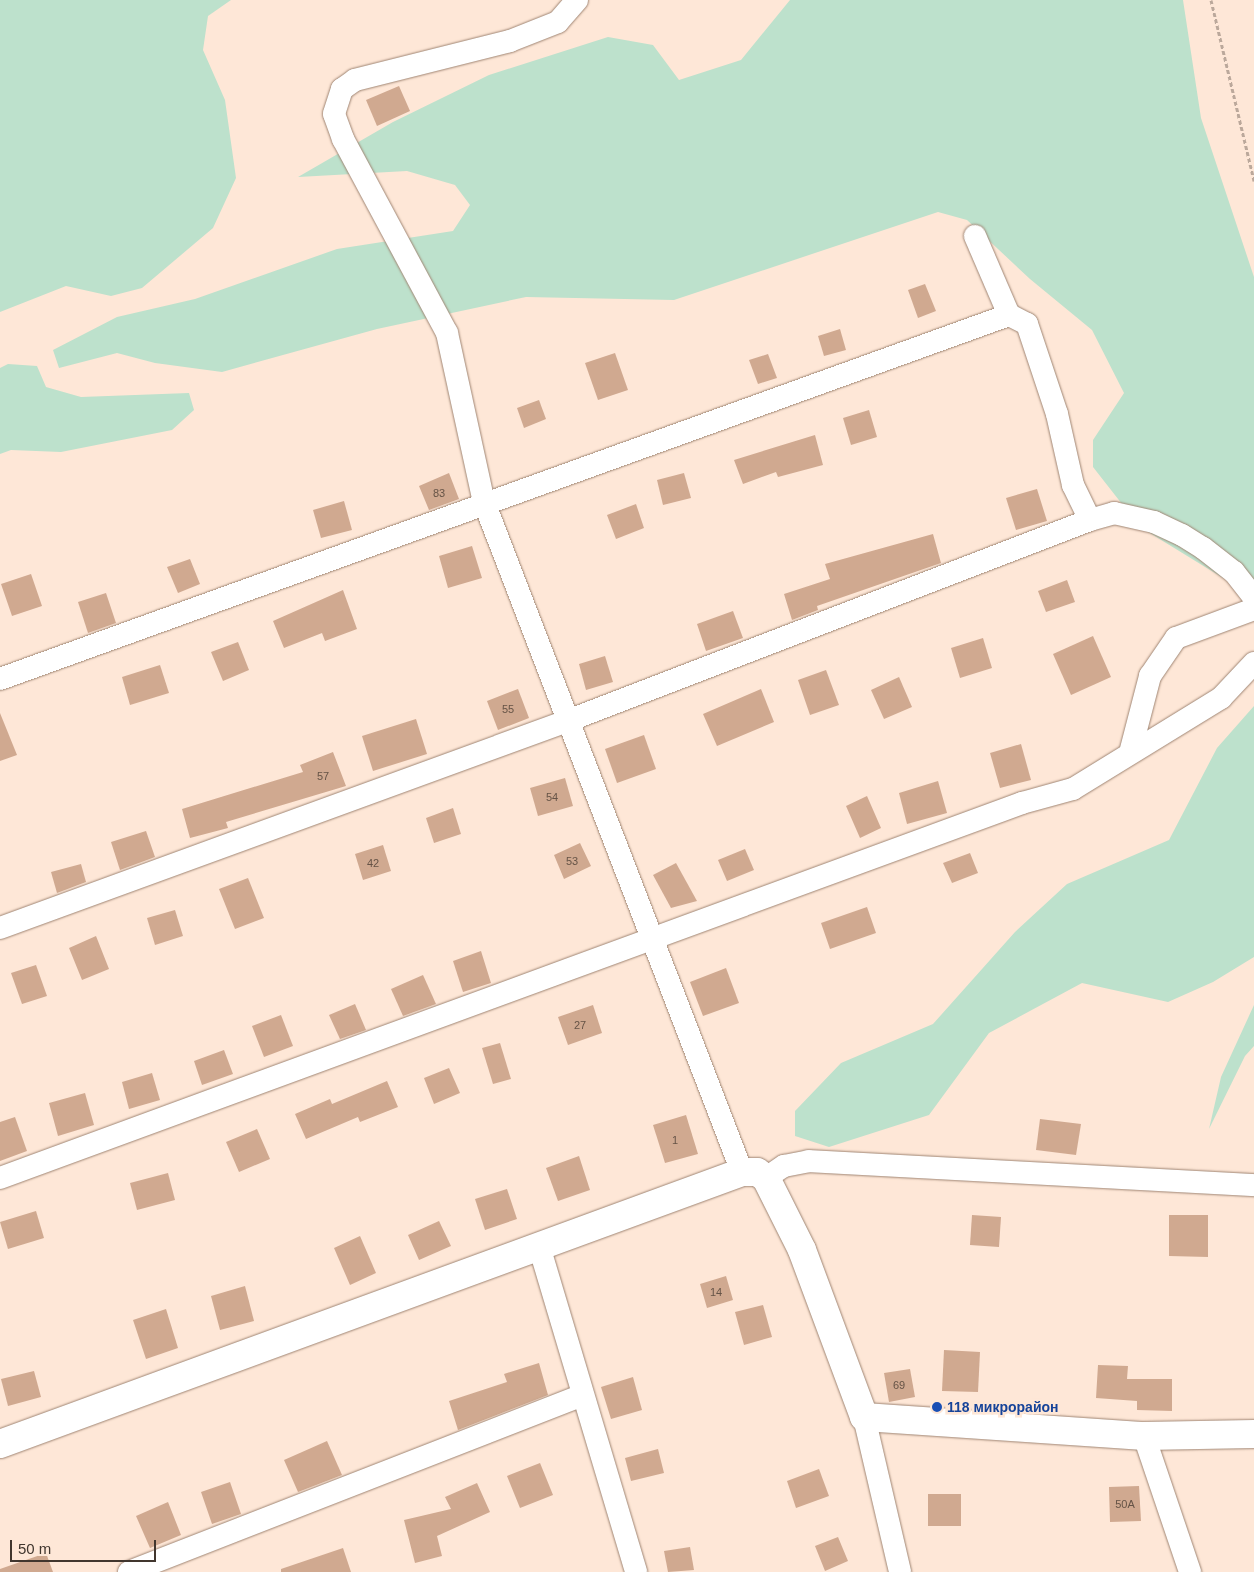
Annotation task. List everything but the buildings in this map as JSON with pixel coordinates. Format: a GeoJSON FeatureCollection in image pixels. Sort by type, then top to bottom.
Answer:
{"type":"FeatureCollection","features":[{"type":"Feature","properties":{"kind":"street"},"geometry":{"type":"LineString","coordinates":[[577,0],[558,22],[510,41],[355,80],[342,89],[336,100],[334,114],[343,139],[446,333],[484,502],[570,720],[651,938],[754,1175],[802,1250],[864,1417],[900,1572]]}},
{"type":"Feature","properties":{"kind":"street"},"geometry":{"type":"LineString","coordinates":[[975,236],[1009,315],[1026,324],[1057,414],[1072,485],[1090,520]]}},
{"type":"Feature","properties":{"kind":"street"},"geometry":{"type":"LineString","coordinates":[[0,679],[484,502],[1009,315]]}},
{"type":"Feature","properties":{"kind":"street"},"geometry":{"type":"LineString","coordinates":[[0,928],[570,720],[1090,520],[1114,513],[1154,522],[1203,548],[1234,572],[1254,598]]}},
{"type":"Feature","properties":{"kind":"street"},"geometry":{"type":"LineString","coordinates":[[1130,754],[1150,676],[1176,638],[1254,609]]}},
{"type":"Feature","properties":{"kind":"street"},"geometry":{"type":"LineString","coordinates":[[0,1178],[1022,803],[1073,788],[1220,698],[1254,663]]}},
{"type":"Feature","properties":{"kind":"street"},"geometry":{"type":"LineString","coordinates":[[0,1444],[539,1246],[784,1166],[809,1161],[1254,1185]]}},
{"type":"Feature","properties":{"kind":"street"},"geometry":{"type":"LineString","coordinates":[[539,1246],[581,1396],[636,1572]]}},
{"type":"Feature","properties":{"kind":"street"},"geometry":{"type":"LineString","coordinates":[[129,1572],[581,1396]]}},
{"type":"Feature","properties":{"kind":"street"},"geometry":{"type":"LineString","coordinates":[[864,1417],[1144,1436],[1254,1434]]}},
{"type":"Feature","properties":{"kind":"street"},"geometry":{"type":"LineString","coordinates":[[1144,1436],[1190,1572]]}},
{"type":"Feature","properties":{"kind":"path"},"geometry":{"type":"LineString","coordinates":[[1211,0],[1254,181]]}},
{"type":"Feature","properties":{"kind":"green space"},"geometry":{"type":"Polygon","coordinates":[[[0,0],[231,0],[208,16],[203,50],[225,100],[236,178],[213,228],[142,288],[111,296],[66,286],[0,312],[0,0]]]}},
{"type":"Feature","properties":{"kind":"green space"},"geometry":{"type":"Polygon","coordinates":[[[790,0],[1183,0],[1201,118],[1254,277],[1254,597],[1140,527],[1093,467],[1093,440],[1124,393],[1092,330],[1030,279],[967,220],[938,212],[674,300],[526,297],[377,329],[222,372],[155,363],[117,353],[59,368],[53,350],[117,317],[195,299],[337,249],[453,231],[470,205],[455,185],[407,171],[298,177],[393,122],[489,75],[608,37],[653,45],[679,80],[741,60],[790,0]]]}},
{"type":"Feature","properties":{"kind":"green space"},"geometry":{"type":"Polygon","coordinates":[[[8,364],[37,366],[46,387],[81,397],[189,393],[194,410],[172,430],[61,452],[11,450],[0,454],[0,368],[8,364]]]}},
{"type":"Feature","properties":{"kind":"green space"},"geometry":{"type":"Polygon","coordinates":[[[1254,706],[1254,957],[1213,982],[1168,1002],[1082,983],[989,1033],[929,1115],[829,1147],[795,1136],[795,1111],[841,1063],[933,1024],[1015,932],[1067,884],[1169,840],[1217,748],[1254,706]]]}},
{"type":"Feature","properties":{"kind":"green space"},"geometry":{"type":"Polygon","coordinates":[[[1254,1005],[1254,1046],[1245,1056],[1209,1129],[1221,1077],[1254,1005]]]}},
{"type":"Feature","properties":{"kind":"place","name":"118 микрорайон"},"geometry":{"type":"Point","coordinates":[937,1407]}}]}
